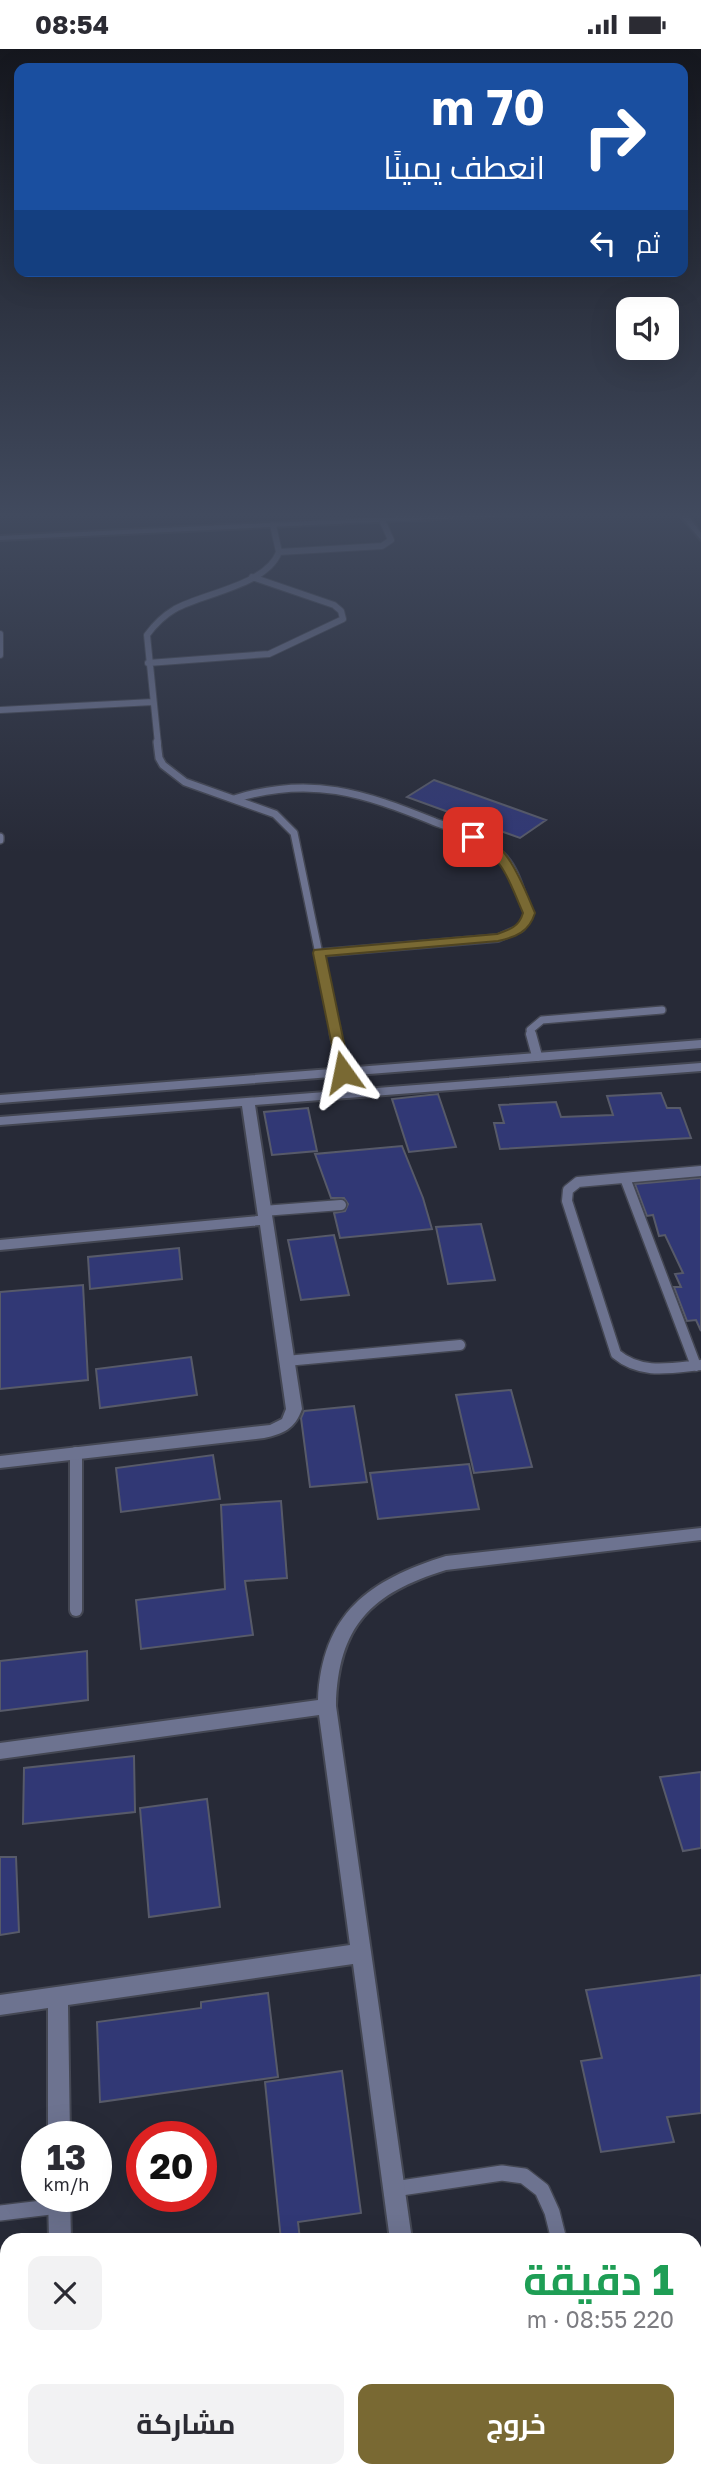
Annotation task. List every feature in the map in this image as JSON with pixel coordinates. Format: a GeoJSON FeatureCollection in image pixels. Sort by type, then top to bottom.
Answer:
{"type":"FeatureCollection","features":[{"type":"Feature","properties":{"kind":"street"},"geometry":{"type":"LineString","coordinates":[[0,1099],[701,1044]]}},
{"type":"Feature","properties":{"kind":"street"},"geometry":{"type":"LineString","coordinates":[[0,1121],[701,1067]]}},
{"type":"Feature","properties":{"kind":"street"},"geometry":{"type":"LineString","coordinates":[[0,1462],[280,1429],[291,1420],[294,1409],[248,1103]]}},
{"type":"Feature","properties":{"kind":"street"},"geometry":{"type":"LineString","coordinates":[[0,1245],[264,1216]]}},
{"type":"Feature","properties":{"kind":"street"},"geometry":{"type":"LineString","coordinates":[[400,2233],[327,1706],[328,1666],[343,1630],[369,1599],[405,1576],[446,1563],[701,1534]]}},
{"type":"Feature","properties":{"kind":"street"},"geometry":{"type":"LineString","coordinates":[[0,1751],[327,1706]]}},
{"type":"Feature","properties":{"kind":"street"},"geometry":{"type":"LineString","coordinates":[[0,2005],[361,1953]]}},
{"type":"Feature","properties":{"kind":"street"},"geometry":{"type":"LineString","coordinates":[[58,1997],[59,2121]]}},
{"type":"Feature","properties":{"kind":"street"},"geometry":{"type":"LineString","coordinates":[[60,2212],[60,2233]]}},
{"type":"Feature","properties":{"kind":"lane"},"geometry":{"type":"LineString","coordinates":[[153,626],[147,635],[148,663],[159,758],[163,765],[185,782],[275,814],[294,833],[343,1072]]}},
{"type":"Feature","properties":{"kind":"lane"},"geometry":{"type":"LineString","coordinates":[[148,663],[269,654],[327,626]]}},
{"type":"Feature","properties":{"kind":"lane"},"geometry":{"type":"LineString","coordinates":[[0,634],[0,655]]}},
{"type":"Feature","properties":{"kind":"lane"},"geometry":{"type":"LineString","coordinates":[[0,710],[153,702]]}},
{"type":"Feature","properties":{"kind":"lane"},"geometry":{"type":"LineString","coordinates":[[233,800],[275,790],[330,788],[460,831],[485,843],[507,862],[529,913],[521,928],[498,937],[319,953]]}},
{"type":"Feature","properties":{"kind":"lane"},"geometry":{"type":"LineString","coordinates":[[537,1056],[530,1030],[542,1020],[662,1010]]}},
{"type":"Feature","properties":{"kind":"lane"},"geometry":{"type":"LineString","coordinates":[[625,1178],[699,1365],[638,1369],[624,1363],[616,1354],[567,1201],[568,1190],[578,1182],[701,1171]]}},
{"type":"Feature","properties":{"kind":"lane"},"geometry":{"type":"LineString","coordinates":[[264,1216],[341,1205]]}},
{"type":"Feature","properties":{"kind":"lane"},"geometry":{"type":"LineString","coordinates":[[286,1361],[460,1345]]}},
{"type":"Feature","properties":{"kind":"lane"},"geometry":{"type":"LineString","coordinates":[[76,1453],[76,1610]]}},
{"type":"Feature","properties":{"kind":"lane"},"geometry":{"type":"LineString","coordinates":[[394,2189],[502,2173],[524,2176],[542,2190],[557,2233]]}},
{"type":"Feature","properties":{"kind":"lane"},"geometry":{"type":"LineString","coordinates":[[0,2213],[21,2209]]}},
{"type":"Feature","properties":{"kind":"building"},"geometry":{"type":"Polygon","coordinates":[[[434,780],[546,820],[520,838],[407,797],[434,780]]]}},
{"type":"Feature","properties":{"kind":"building"},"geometry":{"type":"Polygon","coordinates":[[[661,1093],[667,1108],[680,1108],[691,1138],[500,1149],[494,1123],[504,1123],[499,1105],[556,1102],[561,1117],[613,1115],[607,1096],[661,1093]]]}},
{"type":"Feature","properties":{"kind":"building"},"geometry":{"type":"Polygon","coordinates":[[[438,1094],[456,1147],[409,1152],[392,1099],[438,1094]]]}},
{"type":"Feature","properties":{"kind":"building"},"geometry":{"type":"Polygon","coordinates":[[[308,1108],[317,1151],[272,1155],[264,1112],[308,1108]]]}},
{"type":"Feature","properties":{"kind":"building"},"geometry":{"type":"Polygon","coordinates":[[[402,1146],[432,1229],[340,1238],[334,1213],[345,1211],[348,1204],[344,1198],[331,1198],[315,1154],[402,1146]]]}},
{"type":"Feature","properties":{"kind":"building"},"geometry":{"type":"Polygon","coordinates":[[[701,1178],[701,1331],[696,1320],[687,1321],[674,1287],[681,1287],[675,1274],[683,1273],[665,1235],[659,1236],[653,1215],[647,1216],[635,1184],[701,1178]]]}},
{"type":"Feature","properties":{"kind":"building"},"geometry":{"type":"Polygon","coordinates":[[[481,1224],[495,1280],[448,1284],[436,1227],[481,1224]]]}},
{"type":"Feature","properties":{"kind":"building"},"geometry":{"type":"Polygon","coordinates":[[[334,1235],[349,1295],[301,1300],[288,1240],[334,1235]]]}},
{"type":"Feature","properties":{"kind":"building"},"geometry":{"type":"Polygon","coordinates":[[[179,1248],[182,1279],[90,1289],[88,1257],[179,1248]]]}},
{"type":"Feature","properties":{"kind":"building"},"geometry":{"type":"Polygon","coordinates":[[[83,1285],[88,1380],[0,1389],[0,1292],[83,1285]]]}},
{"type":"Feature","properties":{"kind":"building"},"geometry":{"type":"Polygon","coordinates":[[[191,1357],[197,1395],[100,1408],[96,1369],[191,1357]]]}},
{"type":"Feature","properties":{"kind":"building"},"geometry":{"type":"Polygon","coordinates":[[[511,1390],[532,1467],[474,1473],[456,1395],[511,1390]]]}},
{"type":"Feature","properties":{"kind":"building"},"geometry":{"type":"Polygon","coordinates":[[[354,1406],[367,1482],[310,1487],[301,1418],[304,1411],[354,1406]]]}},
{"type":"Feature","properties":{"kind":"building"},"geometry":{"type":"Polygon","coordinates":[[[213,1455],[220,1499],[121,1512],[116,1468],[213,1455]]]}},
{"type":"Feature","properties":{"kind":"building"},"geometry":{"type":"Polygon","coordinates":[[[469,1464],[479,1509],[378,1519],[370,1473],[469,1464]]]}},
{"type":"Feature","properties":{"kind":"building"},"geometry":{"type":"Polygon","coordinates":[[[281,1501],[287,1578],[245,1581],[253,1635],[141,1649],[136,1600],[225,1589],[221,1505],[281,1501]]]}},
{"type":"Feature","properties":{"kind":"building"},"geometry":{"type":"Polygon","coordinates":[[[87,1651],[88,1700],[0,1711],[0,1661],[87,1651]]]}},
{"type":"Feature","properties":{"kind":"building"},"geometry":{"type":"Polygon","coordinates":[[[134,1756],[135,1812],[23,1824],[24,1768],[134,1756]]]}},
{"type":"Feature","properties":{"kind":"building"},"geometry":{"type":"Polygon","coordinates":[[[701,1772],[701,1848],[683,1851],[660,1777],[701,1772]]]}},
{"type":"Feature","properties":{"kind":"building"},"geometry":{"type":"Polygon","coordinates":[[[207,1799],[220,1907],[149,1917],[140,1808],[207,1799]]]}},
{"type":"Feature","properties":{"kind":"building"},"geometry":{"type":"Polygon","coordinates":[[[0,1857],[16,1857],[19,1932],[0,1935],[0,1857]]]}},
{"type":"Feature","properties":{"kind":"building"},"geometry":{"type":"Polygon","coordinates":[[[701,1975],[701,2113],[667,2117],[674,2142],[601,2152],[581,2061],[602,2058],[586,1990],[701,1975]]]}},
{"type":"Feature","properties":{"kind":"building"},"geometry":{"type":"Polygon","coordinates":[[[268,1993],[278,2077],[100,2102],[97,2022],[201,2008],[201,2002],[268,1993]]]}},
{"type":"Feature","properties":{"kind":"building"},"geometry":{"type":"Polygon","coordinates":[[[342,2071],[361,2213],[298,2222],[299,2233],[280,2233],[265,2082],[342,2071]]]}},
{"type":"Feature","properties":{"kind":"route"},"geometry":{"type":"LineString","coordinates":[[343,1072],[319,953],[498,937],[515,932],[529,919],[529,913],[507,862],[494,849],[473,837]]}}]}
